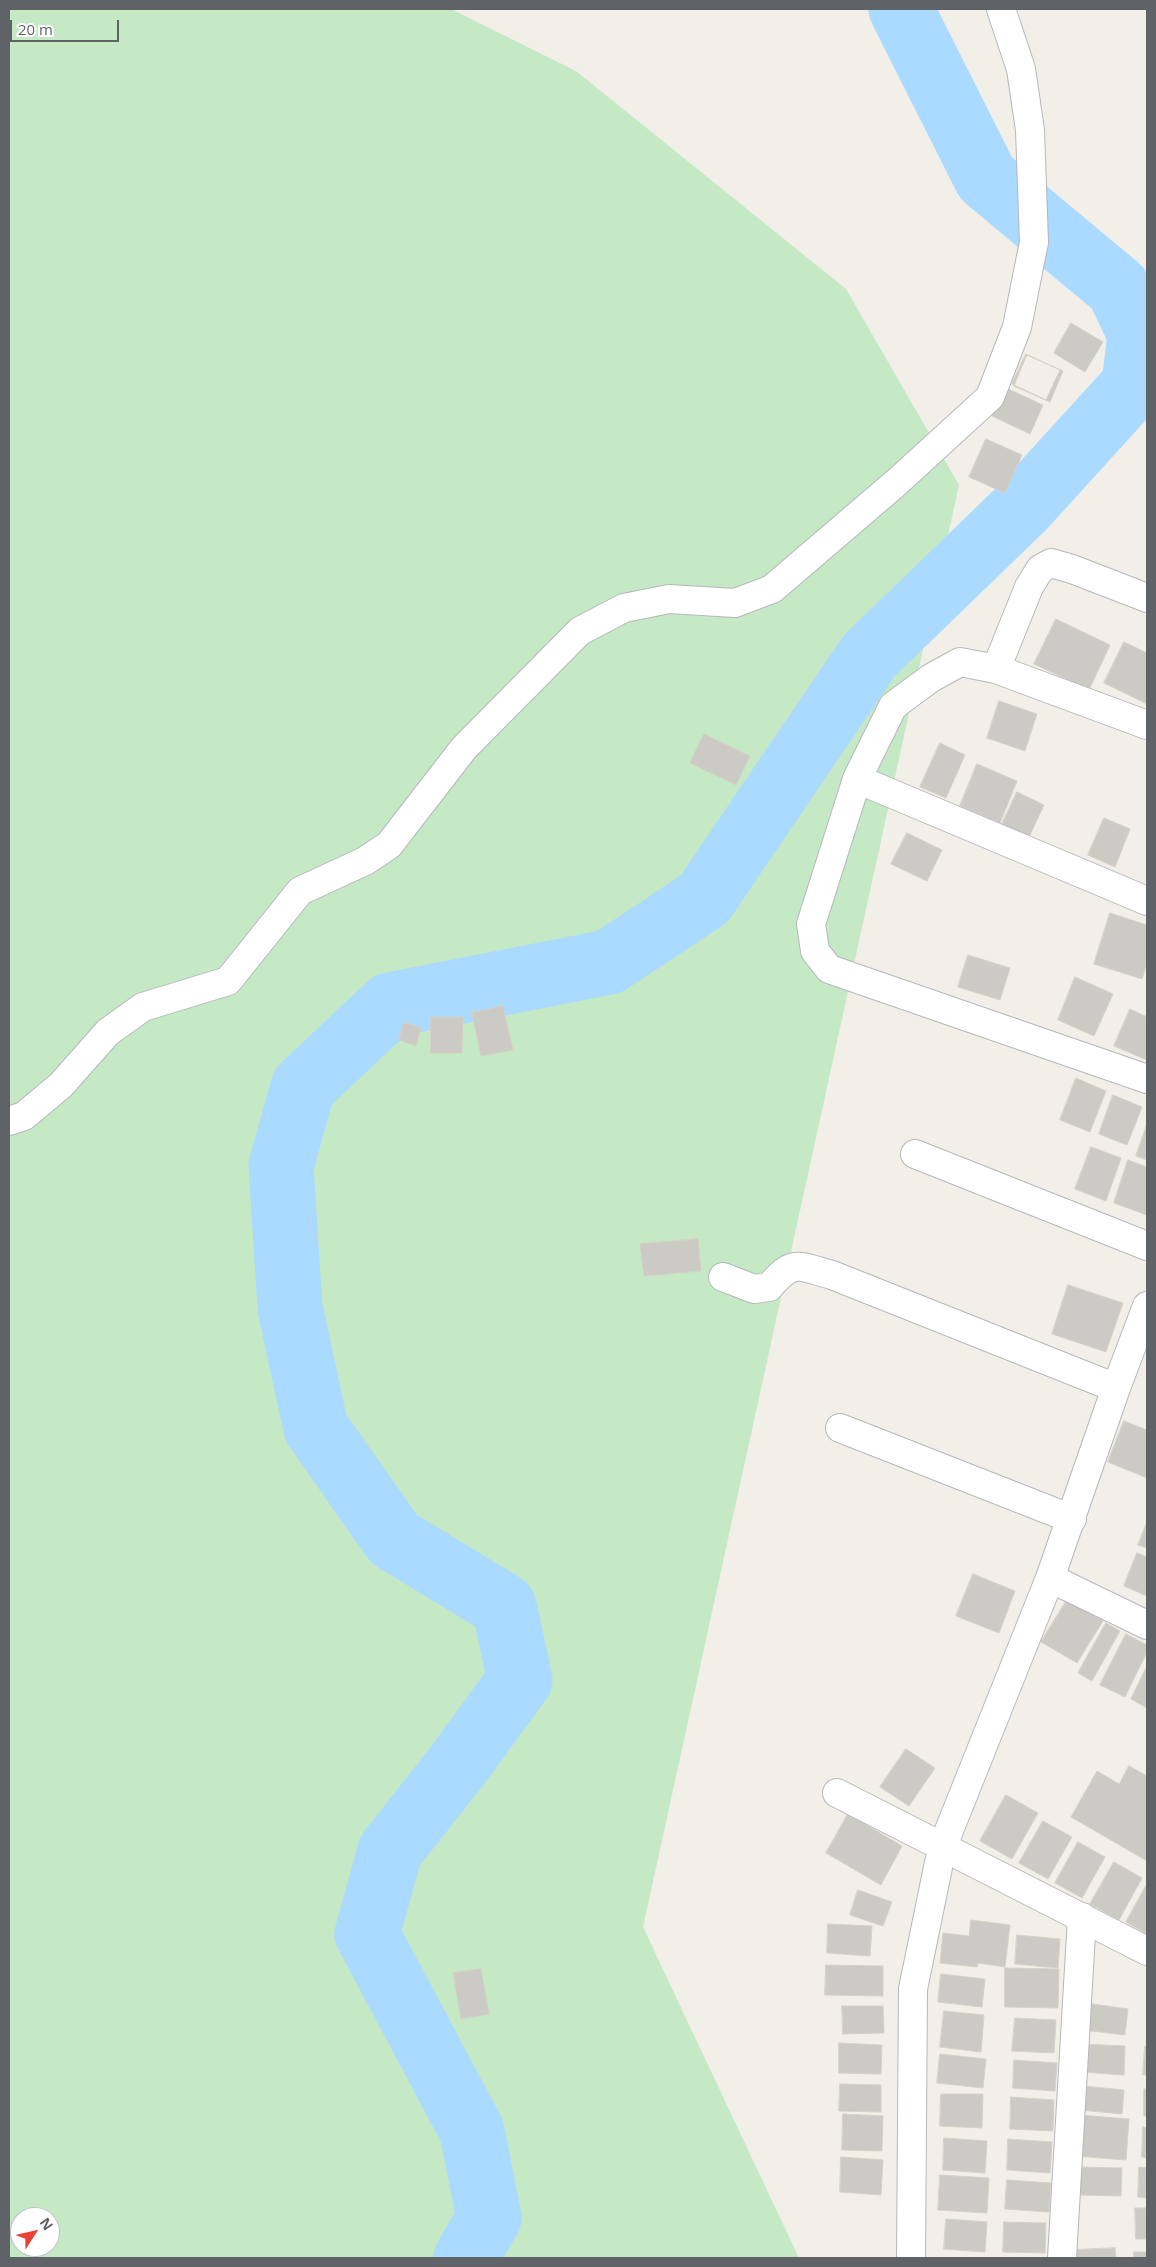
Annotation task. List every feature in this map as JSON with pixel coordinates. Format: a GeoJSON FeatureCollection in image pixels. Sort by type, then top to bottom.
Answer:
{"type":"FeatureCollection","features":[{"type":"Feature","properties":{"kind":"street"},"geometry":{"type":"LineString","coordinates":[[9,1121],[24,1116],[61,1085],[108,1032],[143,1007],[228,981],[300,891],[365,861],[389,845],[464,748],[580,631],[624,608],[633,606],[670,599],[735,603],[772,589],[898,482],[990,397],[1016,327],[1034,242],[1030,130],[1021,69],[1001,9]]}},
{"type":"Feature","properties":{"kind":"street"},"geometry":{"type":"LineString","coordinates":[[996,669],[1029,587],[1040,569],[1051,563],[1072,569],[1147,598]]}},
{"type":"Feature","properties":{"kind":"street"},"geometry":{"type":"LineString","coordinates":[[1147,725],[996,669],[960,662],[931,678],[893,706],[858,779],[811,924],[815,951],[829,970],[1147,1079]]}},
{"type":"Feature","properties":{"kind":"street"},"geometry":{"type":"LineString","coordinates":[[858,779],[1147,901]]}},
{"type":"Feature","properties":{"kind":"street"},"geometry":{"type":"LineString","coordinates":[[915,1154],[1147,1246]]}},
{"type":"Feature","properties":{"kind":"street"},"geometry":{"type":"LineString","coordinates":[[723,1277],[754,1290],[769,1287],[783,1271],[796,1266],[832,1275],[1116,1388]]}},
{"type":"Feature","properties":{"kind":"street"},"geometry":{"type":"LineString","coordinates":[[911,2258],[912,1989],[942,1848],[1050,1578],[1116,1388],[1145,1319]]}},
{"type":"Feature","properties":{"kind":"street"},"geometry":{"type":"LineString","coordinates":[[840,1428],[1072,1519]]}},
{"type":"Feature","properties":{"kind":"street"},"geometry":{"type":"LineString","coordinates":[[1050,1578],[1147,1626]]}},
{"type":"Feature","properties":{"kind":"street"},"geometry":{"type":"LineString","coordinates":[[837,1793],[1147,1951]]}},
{"type":"Feature","properties":{"kind":"street"},"geometry":{"type":"LineString","coordinates":[[1062,2258],[1082,1917]]}},
{"type":"Feature","properties":{"kind":"green space"},"geometry":{"type":"Polygon","coordinates":[[[9,9],[451,9],[576,71],[846,289],[959,485],[643,1927],[799,2258],[9,2258],[9,9]]]}},
{"type":"Feature","properties":{"kind":"building"},"geometry":{"type":"Polygon","coordinates":[[[1071,323],[1103,342],[1085,372],[1054,353],[1071,323]]]}},
{"type":"Feature","properties":{"kind":"building"},"geometry":{"type":"Polygon","coordinates":[[[1026,354],[1060,370],[1046,400],[1012,384],[1026,354]]]}},
{"type":"Feature","properties":{"kind":"building"},"geometry":{"type":"Polygon","coordinates":[[[1027,355],[1063,371],[1050,402],[1014,386],[1027,355]]]}},
{"type":"Feature","properties":{"kind":"building"},"geometry":{"type":"Polygon","coordinates":[[[1006,388],[1043,405],[1030,434],[992,416],[1006,388]]]}},
{"type":"Feature","properties":{"kind":"building"},"geometry":{"type":"Polygon","coordinates":[[[986,439],[1022,455],[1005,493],[969,477],[986,439]]]}},
{"type":"Feature","properties":{"kind":"building"},"geometry":{"type":"Polygon","coordinates":[[[1056,619],[1110,645],[1089,690],[1034,664],[1056,619]]]}},
{"type":"Feature","properties":{"kind":"building"},"geometry":{"type":"Polygon","coordinates":[[[1124,642],[1147,653],[1147,704],[1104,683],[1124,642]]]}},
{"type":"Feature","properties":{"kind":"building"},"geometry":{"type":"Polygon","coordinates":[[[999,701],[1037,714],[1025,751],[987,738],[999,701]]]}},
{"type":"Feature","properties":{"kind":"building"},"geometry":{"type":"Polygon","coordinates":[[[704,734],[750,756],[736,785],[690,763],[704,734]]]}},
{"type":"Feature","properties":{"kind":"building"},"geometry":{"type":"Polygon","coordinates":[[[940,743],[965,755],[946,798],[920,787],[940,743]]]}},
{"type":"Feature","properties":{"kind":"building"},"geometry":{"type":"Polygon","coordinates":[[[977,764],[1017,781],[1000,823],[960,806],[977,764]]]}},
{"type":"Feature","properties":{"kind":"building"},"geometry":{"type":"Polygon","coordinates":[[[1017,792],[1044,805],[1029,837],[1002,824],[1017,792]]]}},
{"type":"Feature","properties":{"kind":"building"},"geometry":{"type":"Polygon","coordinates":[[[1104,818],[1130,829],[1115,867],[1088,855],[1104,818]]]}},
{"type":"Feature","properties":{"kind":"building"},"geometry":{"type":"Polygon","coordinates":[[[907,833],[942,850],[927,881],[891,864],[907,833]]]}},
{"type":"Feature","properties":{"kind":"building"},"geometry":{"type":"Polygon","coordinates":[[[1110,913],[1147,925],[1147,964],[1142,979],[1094,964],[1110,913]]]}},
{"type":"Feature","properties":{"kind":"building"},"geometry":{"type":"Polygon","coordinates":[[[968,955],[1010,968],[1000,1000],[958,987],[968,955]]]}},
{"type":"Feature","properties":{"kind":"building"},"geometry":{"type":"Polygon","coordinates":[[[1075,977],[1113,994],[1094,1036],[1058,1020],[1075,977]]]}},
{"type":"Feature","properties":{"kind":"building"},"geometry":{"type":"Polygon","coordinates":[[[503,1006],[513,1050],[481,1056],[472,1013],[503,1006]]]}},
{"type":"Feature","properties":{"kind":"building"},"geometry":{"type":"Polygon","coordinates":[[[1130,1009],[1147,1017],[1147,1060],[1114,1046],[1130,1009]]]}},
{"type":"Feature","properties":{"kind":"building"},"geometry":{"type":"Polygon","coordinates":[[[431,1017],[463,1017],[462,1053],[431,1053],[431,1017]]]}},
{"type":"Feature","properties":{"kind":"building"},"geometry":{"type":"Polygon","coordinates":[[[404,1022],[421,1028],[416,1046],[399,1040],[404,1022]]]}},
{"type":"Feature","properties":{"kind":"building"},"geometry":{"type":"Polygon","coordinates":[[[1076,1078],[1106,1091],[1090,1132],[1060,1120],[1076,1078]]]}},
{"type":"Feature","properties":{"kind":"building"},"geometry":{"type":"Polygon","coordinates":[[[1113,1095],[1142,1107],[1127,1145],[1099,1134],[1113,1095]]]}},
{"type":"Feature","properties":{"kind":"building"},"geometry":{"type":"Polygon","coordinates":[[[1147,1124],[1147,1160],[1136,1156],[1147,1124]]]}},
{"type":"Feature","properties":{"kind":"building"},"geometry":{"type":"Polygon","coordinates":[[[1091,1147],[1121,1158],[1106,1201],[1075,1189],[1091,1147]]]}},
{"type":"Feature","properties":{"kind":"building"},"geometry":{"type":"Polygon","coordinates":[[[1128,1160],[1147,1167],[1147,1215],[1114,1203],[1128,1160]]]}},
{"type":"Feature","properties":{"kind":"building"},"geometry":{"type":"Polygon","coordinates":[[[698,1239],[701,1271],[644,1276],[640,1244],[698,1239]]]}},
{"type":"Feature","properties":{"kind":"building"},"geometry":{"type":"Polygon","coordinates":[[[1068,1285],[1123,1303],[1106,1352],[1052,1334],[1068,1285]]]}},
{"type":"Feature","properties":{"kind":"building"},"geometry":{"type":"Polygon","coordinates":[[[1124,1421],[1147,1430],[1147,1478],[1108,1462],[1124,1421]]]}},
{"type":"Feature","properties":{"kind":"building"},"geometry":{"type":"Polygon","coordinates":[[[1147,1522],[1147,1548],[1138,1545],[1147,1522]]]}},
{"type":"Feature","properties":{"kind":"building"},"geometry":{"type":"Polygon","coordinates":[[[1137,1553],[1147,1557],[1147,1596],[1124,1586],[1137,1553]]]}},
{"type":"Feature","properties":{"kind":"building"},"geometry":{"type":"Polygon","coordinates":[[[973,1574],[1015,1591],[999,1633],[956,1616],[973,1574]]]}},
{"type":"Feature","properties":{"kind":"building"},"geometry":{"type":"Polygon","coordinates":[[[1067,1600],[1103,1621],[1077,1663],[1041,1642],[1067,1600]]]}},
{"type":"Feature","properties":{"kind":"building"},"geometry":{"type":"Polygon","coordinates":[[[1106,1623],[1120,1631],[1092,1681],[1078,1673],[1106,1623]]]}},
{"type":"Feature","properties":{"kind":"building"},"geometry":{"type":"Polygon","coordinates":[[[1126,1634],[1147,1645],[1147,1652],[1125,1697],[1100,1685],[1126,1634]]]}},
{"type":"Feature","properties":{"kind":"building"},"geometry":{"type":"Polygon","coordinates":[[[1147,1666],[1147,1708],[1131,1699],[1147,1666]]]}},
{"type":"Feature","properties":{"kind":"building"},"geometry":{"type":"Polygon","coordinates":[[[906,1749],[935,1768],[909,1806],[880,1787],[906,1749]]]}},
{"type":"Feature","properties":{"kind":"building"},"geometry":{"type":"Polygon","coordinates":[[[1129,1766],[1147,1776],[1147,1861],[1071,1817],[1097,1771],[1119,1784],[1129,1766]]]}},
{"type":"Feature","properties":{"kind":"building"},"geometry":{"type":"Polygon","coordinates":[[[1006,1795],[1038,1813],[1012,1859],[980,1841],[1006,1795]]]}},
{"type":"Feature","properties":{"kind":"building"},"geometry":{"type":"Polygon","coordinates":[[[848,1814],[902,1846],[881,1885],[826,1853],[848,1814]]]}},
{"type":"Feature","properties":{"kind":"building"},"geometry":{"type":"Polygon","coordinates":[[[1043,1821],[1072,1837],[1048,1879],[1019,1863],[1043,1821]]]}},
{"type":"Feature","properties":{"kind":"building"},"geometry":{"type":"Polygon","coordinates":[[[1078,1842],[1105,1857],[1082,1898],[1055,1883],[1078,1842]]]}},
{"type":"Feature","properties":{"kind":"building"},"geometry":{"type":"Polygon","coordinates":[[[1114,1862],[1142,1878],[1119,1920],[1090,1904],[1114,1862]]]}},
{"type":"Feature","properties":{"kind":"building"},"geometry":{"type":"Polygon","coordinates":[[[1147,1884],[1147,1934],[1126,1922],[1147,1884]]]}},
{"type":"Feature","properties":{"kind":"building"},"geometry":{"type":"Polygon","coordinates":[[[858,1890],[892,1902],[883,1926],[850,1915],[858,1890]]]}},
{"type":"Feature","properties":{"kind":"building"},"geometry":{"type":"Polygon","coordinates":[[[971,1920],[1010,1925],[1005,1967],[978,1963],[977,1967],[940,1963],[943,1933],[969,1936],[971,1920]]]}},
{"type":"Feature","properties":{"kind":"building"},"geometry":{"type":"Polygon","coordinates":[[[828,1924],[872,1926],[870,1956],[827,1953],[828,1924]]]}},
{"type":"Feature","properties":{"kind":"building"},"geometry":{"type":"Polygon","coordinates":[[[1017,1935],[1060,1939],[1058,1968],[1015,1964],[1017,1935]]]}},
{"type":"Feature","properties":{"kind":"building"},"geometry":{"type":"Polygon","coordinates":[[[826,1965],[883,1966],[883,1996],[825,1995],[826,1965]]]}},
{"type":"Feature","properties":{"kind":"building"},"geometry":{"type":"Polygon","coordinates":[[[1005,1968],[1059,1969],[1058,2008],[1005,2007],[1005,1968]]]}},
{"type":"Feature","properties":{"kind":"building"},"geometry":{"type":"Polygon","coordinates":[[[481,1969],[489,2014],[461,2019],[453,1973],[481,1969]]]}},
{"type":"Feature","properties":{"kind":"building"},"geometry":{"type":"Polygon","coordinates":[[[941,1974],[985,1979],[982,2007],[938,2002],[941,1974]]]}},
{"type":"Feature","properties":{"kind":"building"},"geometry":{"type":"Polygon","coordinates":[[[1086,2003],[1128,2009],[1125,2035],[1083,2030],[1086,2003]]]}},
{"type":"Feature","properties":{"kind":"building"},"geometry":{"type":"Polygon","coordinates":[[[842,2006],[883,2006],[884,2033],[843,2034],[842,2006]]]}},
{"type":"Feature","properties":{"kind":"building"},"geometry":{"type":"Polygon","coordinates":[[[944,2011],[984,2015],[981,2052],[940,2047],[944,2011]]]}},
{"type":"Feature","properties":{"kind":"building"},"geometry":{"type":"Polygon","coordinates":[[[1015,2018],[1056,2020],[1054,2053],[1012,2051],[1015,2018]]]}},
{"type":"Feature","properties":{"kind":"building"},"geometry":{"type":"Polygon","coordinates":[[[839,2043],[882,2045],[881,2074],[839,2073],[839,2043]]]}},
{"type":"Feature","properties":{"kind":"building"},"geometry":{"type":"Polygon","coordinates":[[[1083,2044],[1125,2046],[1124,2075],[1082,2072],[1083,2044]]]}},
{"type":"Feature","properties":{"kind":"building"},"geometry":{"type":"Polygon","coordinates":[[[1145,2046],[1147,2046],[1147,2075],[1143,2075],[1145,2046]]]}},
{"type":"Feature","properties":{"kind":"building"},"geometry":{"type":"Polygon","coordinates":[[[940,2054],[986,2059],[983,2088],[937,2083],[940,2054]]]}},
{"type":"Feature","properties":{"kind":"building"},"geometry":{"type":"Polygon","coordinates":[[[1014,2060],[1057,2063],[1055,2091],[1013,2088],[1014,2060]]]}},
{"type":"Feature","properties":{"kind":"building"},"geometry":{"type":"Polygon","coordinates":[[[840,2084],[881,2085],[881,2112],[839,2111],[840,2084]]]}},
{"type":"Feature","properties":{"kind":"building"},"geometry":{"type":"Polygon","coordinates":[[[1083,2086],[1124,2090],[1122,2114],[1080,2110],[1083,2086]]]}},
{"type":"Feature","properties":{"kind":"building"},"geometry":{"type":"Polygon","coordinates":[[[1144,2089],[1147,2089],[1147,2116],[1144,2116],[1144,2089]]]}},
{"type":"Feature","properties":{"kind":"building"},"geometry":{"type":"Polygon","coordinates":[[[941,2094],[983,2094],[982,2128],[940,2126],[941,2094]]]}},
{"type":"Feature","properties":{"kind":"building"},"geometry":{"type":"Polygon","coordinates":[[[1011,2097],[1054,2100],[1053,2131],[1010,2129],[1011,2097]]]}},
{"type":"Feature","properties":{"kind":"building"},"geometry":{"type":"Polygon","coordinates":[[[843,2114],[883,2116],[882,2151],[842,2150],[843,2114]]]}},
{"type":"Feature","properties":{"kind":"building"},"geometry":{"type":"Polygon","coordinates":[[[1079,2115],[1129,2119],[1126,2160],[1076,2156],[1079,2115]]]}},
{"type":"Feature","properties":{"kind":"building"},"geometry":{"type":"Polygon","coordinates":[[[1143,2127],[1147,2128],[1147,2158],[1142,2157],[1143,2127]]]}},
{"type":"Feature","properties":{"kind":"building"},"geometry":{"type":"Polygon","coordinates":[[[944,2138],[987,2141],[985,2173],[943,2170],[944,2138]]]}},
{"type":"Feature","properties":{"kind":"building"},"geometry":{"type":"Polygon","coordinates":[[[1008,2139],[1052,2142],[1050,2173],[1007,2170],[1008,2139]]]}},
{"type":"Feature","properties":{"kind":"building"},"geometry":{"type":"Polygon","coordinates":[[[841,2157],[883,2160],[881,2195],[840,2192],[841,2157]]]}},
{"type":"Feature","properties":{"kind":"building"},"geometry":{"type":"Polygon","coordinates":[[[1079,2167],[1122,2168],[1121,2196],[1079,2195],[1079,2167]]]}},
{"type":"Feature","properties":{"kind":"building"},"geometry":{"type":"Polygon","coordinates":[[[1139,2167],[1147,2168],[1147,2198],[1138,2197],[1139,2167]]]}},
{"type":"Feature","properties":{"kind":"building"},"geometry":{"type":"Polygon","coordinates":[[[940,2175],[989,2178],[987,2213],[938,2210],[940,2175]]]}},
{"type":"Feature","properties":{"kind":"building"},"geometry":{"type":"Polygon","coordinates":[[[1007,2180],[1051,2183],[1049,2212],[1005,2209],[1007,2180]]]}},
{"type":"Feature","properties":{"kind":"building"},"geometry":{"type":"Polygon","coordinates":[[[1135,2208],[1147,2208],[1147,2239],[1136,2239],[1135,2208]]]}},
{"type":"Feature","properties":{"kind":"building"},"geometry":{"type":"Polygon","coordinates":[[[946,2219],[987,2222],[985,2252],[944,2249],[946,2219]]]}},
{"type":"Feature","properties":{"kind":"building"},"geometry":{"type":"Polygon","coordinates":[[[1004,2222],[1046,2223],[1045,2253],[1003,2252],[1004,2222]]]}},
{"type":"Feature","properties":{"kind":"building"},"geometry":{"type":"Polygon","coordinates":[[[1115,2248],[1116,2258],[1076,2258],[1075,2250],[1115,2248]]]}},
{"type":"Feature","properties":{"kind":"building"},"geometry":{"type":"Polygon","coordinates":[[[1134,2252],[1147,2252],[1147,2258],[1134,2258],[1134,2252]]]}},
{"type":"Feature","properties":{"kind":"waterway"},"geometry":{"type":"LineString","coordinates":[[466,2258],[489,2218],[472,2131],[367,1934],[390,1851],[457,1766],[520,1680],[504,1606],[394,1539],[316,1428],[290,1308],[281,1166],[303,1087],[390,1005],[609,962],[704,899],[869,656],[1021,509],[1134,385],[1140,334],[1118,288],[986,178],[901,9]]}}]}
